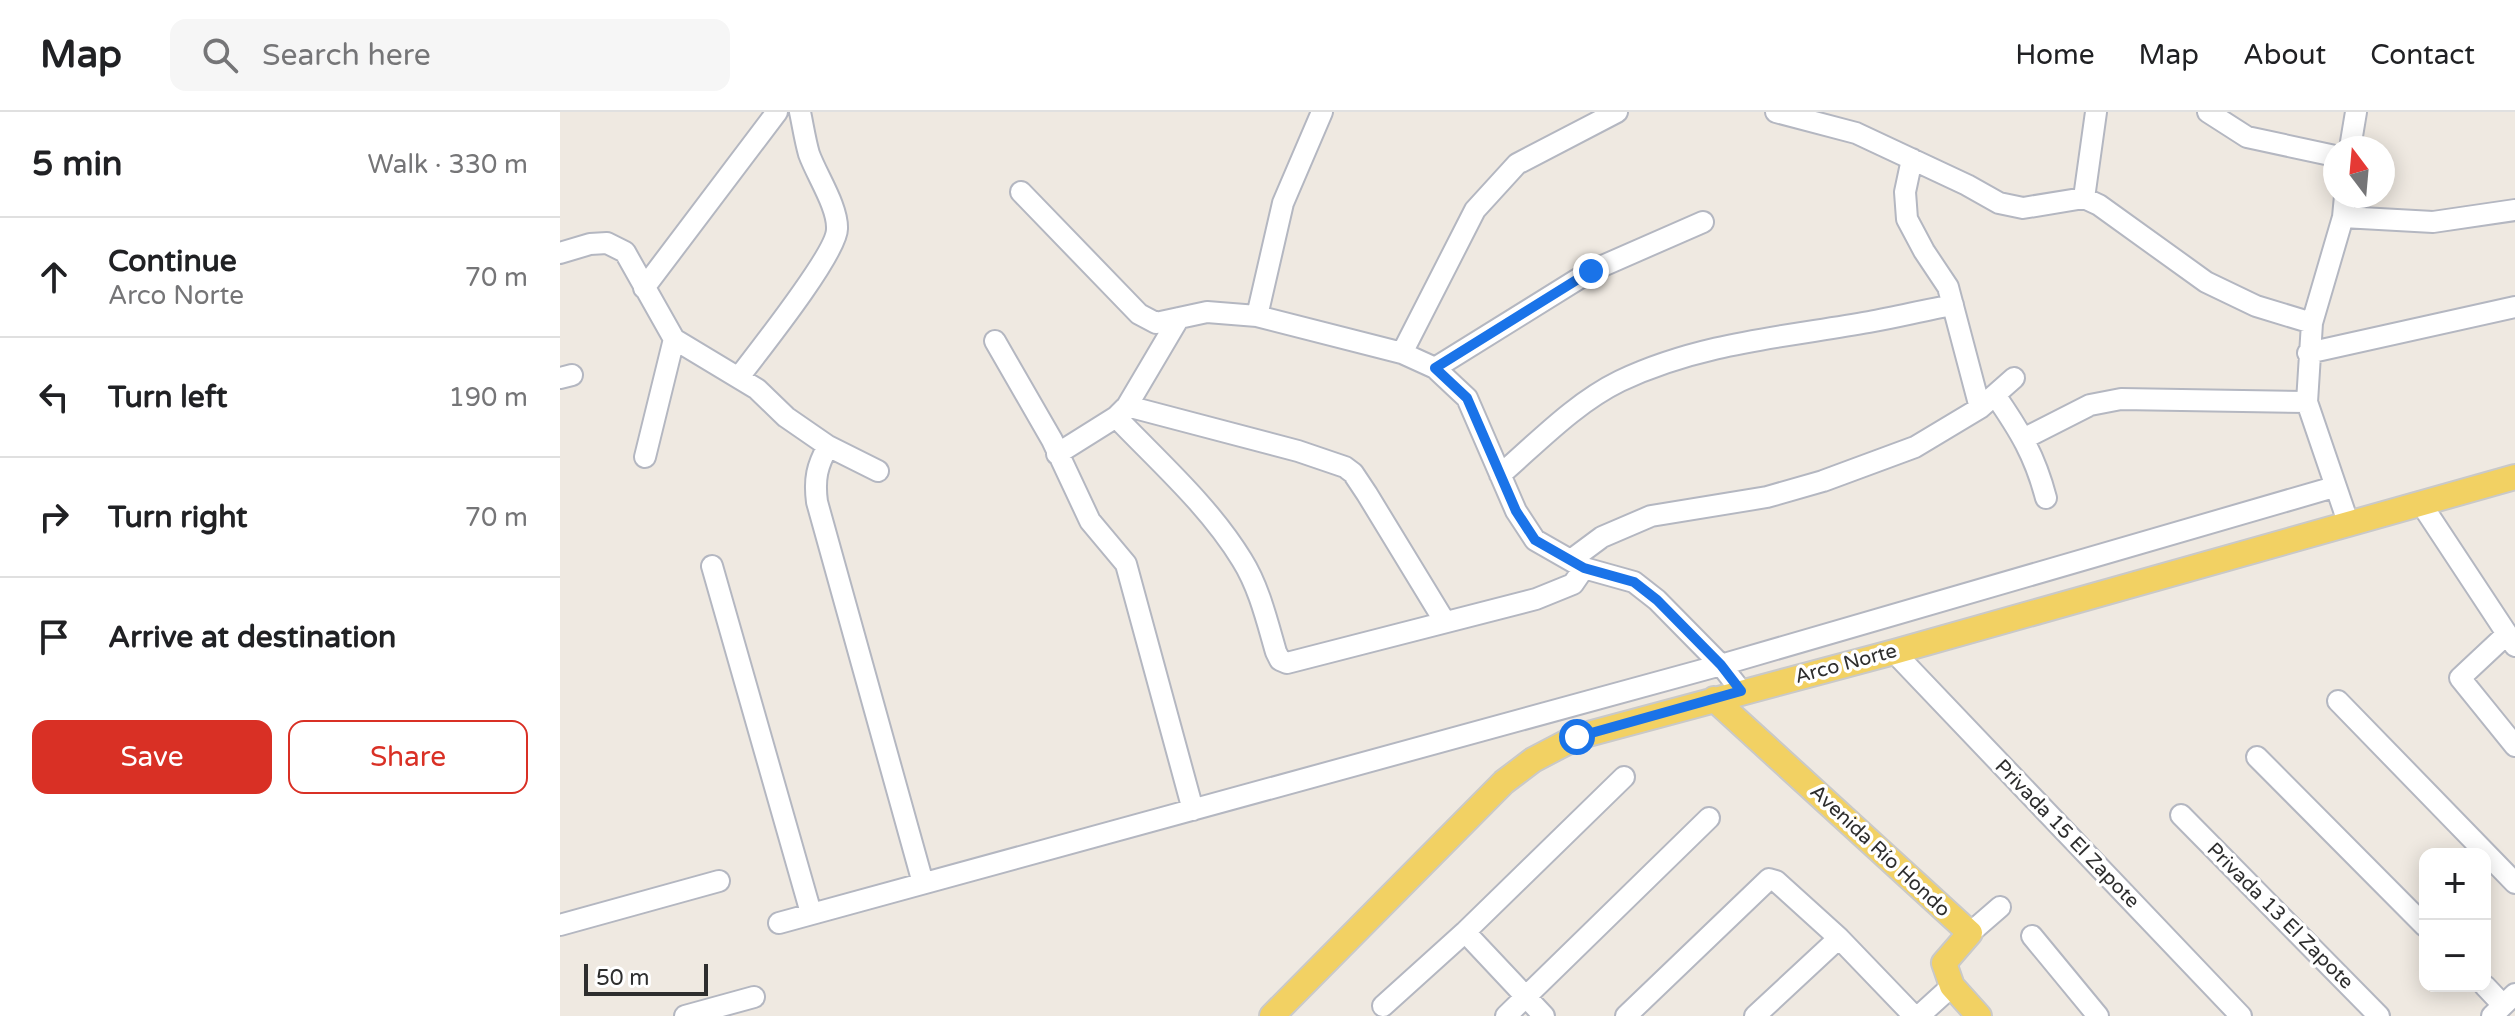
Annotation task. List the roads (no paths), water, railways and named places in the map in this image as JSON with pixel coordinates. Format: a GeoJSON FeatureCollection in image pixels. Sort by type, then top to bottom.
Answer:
{"type":"FeatureCollection","features":[{"type":"Feature","properties":{"kind":"main road","name":"Arco Norte"},"geometry":{"type":"LineString","coordinates":[[1272,1016],[1504,782],[1533,760],[1577,737],[1894,652],[2515,477]]}},
{"type":"Feature","properties":{"kind":"main road","name":"Avenida Río Hondo"},"geometry":{"type":"LineString","coordinates":[[1714,699],[1970,933]]}},
{"type":"Feature","properties":{"kind":"main road"},"geometry":{"type":"LineString","coordinates":[[1970,933],[1944,963],[1952,986],[1979,1016]]}},
{"type":"Feature","properties":{"kind":"street"},"geometry":{"type":"LineString","coordinates":[[644,288],[777,112]]}},
{"type":"Feature","properties":{"kind":"street"},"geometry":{"type":"LineString","coordinates":[[739,377],[803,292],[834,242],[838,230],[836,218],[809,154],[800,112]]}},
{"type":"Feature","properties":{"kind":"street"},"geometry":{"type":"LineString","coordinates":[[1257,316],[1283,203],[1322,112]]}},
{"type":"Feature","properties":{"kind":"street"},"geometry":{"type":"LineString","coordinates":[[1402,353],[1475,210],[1517,164],[1617,112]]}},
{"type":"Feature","properties":{"kind":"street"},"geometry":{"type":"LineString","coordinates":[[1779,112],[1856,133],[1999,203],[2023,208],[2084,198],[2099,205],[2206,282],[2256,306],[2312,323]]}},
{"type":"Feature","properties":{"kind":"street"},"geometry":{"type":"LineString","coordinates":[[2084,198],[2096,112]]}},
{"type":"Feature","properties":{"kind":"street"},"geometry":{"type":"LineString","coordinates":[[2208,112],[2247,137],[2323,153]]}},
{"type":"Feature","properties":{"kind":"street"},"geometry":{"type":"LineString","coordinates":[[2352,136],[2356,112]]}},
{"type":"Feature","properties":{"kind":"street"},"geometry":{"type":"LineString","coordinates":[[1912,159],[1905,192],[1907,219],[1948,287],[1988,402],[2025,438],[2038,465],[2046,498]]}},
{"type":"Feature","properties":{"kind":"street"},"geometry":{"type":"LineString","coordinates":[[1021,192],[1139,314],[1156,323],[1207,312],[1257,316],[1402,353],[1435,368],[1467,398],[1516,511],[1535,540],[1577,564],[1634,582],[1657,600],[1721,665],[1741,691]]}},
{"type":"Feature","properties":{"kind":"street"},"geometry":{"type":"LineString","coordinates":[[2344,208],[2312,323],[2307,402],[2349,525]]}},
{"type":"Feature","properties":{"kind":"street"},"geometry":{"type":"LineString","coordinates":[[2343,217],[2433,222],[2515,210]]}},
{"type":"Feature","properties":{"kind":"street"},"geometry":{"type":"LineString","coordinates":[[1435,368],[1591,271],[1703,222]]}},
{"type":"Feature","properties":{"kind":"street"},"geometry":{"type":"LineString","coordinates":[[560,253],[590,244],[607,243],[625,252],[669,326],[674,339],[645,457]]}},
{"type":"Feature","properties":{"kind":"street"},"geometry":{"type":"LineString","coordinates":[[1500,475],[1569,414],[1619,382],[1661,366],[1743,341],[1953,305]]}},
{"type":"Feature","properties":{"kind":"street"},"geometry":{"type":"LineString","coordinates":[[2308,353],[2515,307]]}},
{"type":"Feature","properties":{"kind":"street"},"geometry":{"type":"LineString","coordinates":[[1057,454],[1122,412],[1179,318]]}},
{"type":"Feature","properties":{"kind":"street"},"geometry":{"type":"LineString","coordinates":[[674,339],[757,389],[786,417],[828,446],[878,471]]}},
{"type":"Feature","properties":{"kind":"street"},"geometry":{"type":"LineString","coordinates":[[995,341],[1032,404],[1090,521],[1126,564],[1193,810]]}},
{"type":"Feature","properties":{"kind":"street"},"geometry":{"type":"LineString","coordinates":[[1122,412],[1219,527],[1243,561],[1257,591],[1280,660],[1287,663],[1563,590],[1573,584],[1577,564],[1602,537],[1651,516],[1767,497],[1823,481],[1915,447],[1988,402],[2014,378]]}},
{"type":"Feature","properties":{"kind":"street"},"geometry":{"type":"LineString","coordinates":[[2025,438],[2090,405],[2121,399],[2307,402]]}},
{"type":"Feature","properties":{"kind":"street"},"geometry":{"type":"LineString","coordinates":[[1122,412],[1298,451],[1345,467],[1353,473],[1367,494],[1445,622]]}},
{"type":"Feature","properties":{"kind":"street"},"geometry":{"type":"LineString","coordinates":[[828,446],[814,481],[817,502],[923,883]]}},
{"type":"Feature","properties":{"kind":"street"},"geometry":{"type":"LineString","coordinates":[[779,923],[1721,665],[2334,487]]}},
{"type":"Feature","properties":{"kind":"street"},"geometry":{"type":"LineString","coordinates":[[2422,505],[2511,640],[2460,678],[2515,746]]}},
{"type":"Feature","properties":{"kind":"street"},"geometry":{"type":"LineString","coordinates":[[712,566],[811,913]]}},
{"type":"Feature","properties":{"kind":"street","name":"Privada 15 El Zapote"},"geometry":{"type":"LineString","coordinates":[[1894,652],[2241,1016]]}},
{"type":"Feature","properties":{"kind":"street"},"geometry":{"type":"LineString","coordinates":[[2338,701],[2515,883]]}},
{"type":"Feature","properties":{"kind":"street"},"geometry":{"type":"LineString","coordinates":[[2257,757],[2419,920]]}},
{"type":"Feature","properties":{"kind":"street"},"geometry":{"type":"LineString","coordinates":[[1383,1006],[1465,932],[1624,777]]}},
{"type":"Feature","properties":{"kind":"street","name":"Privada 13 El Zapote"},"geometry":{"type":"LineString","coordinates":[[2181,815],[2379,1016]]}},
{"type":"Feature","properties":{"kind":"street"},"geometry":{"type":"LineString","coordinates":[[1506,1016],[1709,818]]}},
{"type":"Feature","properties":{"kind":"street"},"geometry":{"type":"LineString","coordinates":[[1626,1016],[1769,879],[1776,881],[1839,938],[1916,1016],[1952,986]]}},
{"type":"Feature","properties":{"kind":"street"},"geometry":{"type":"LineString","coordinates":[[560,925],[719,881]]}},
{"type":"Feature","properties":{"kind":"street"},"geometry":{"type":"LineString","coordinates":[[1970,933],[2000,907]]}},
{"type":"Feature","properties":{"kind":"street"},"geometry":{"type":"LineString","coordinates":[[1465,932],[1544,1016]]}},
{"type":"Feature","properties":{"kind":"street"},"geometry":{"type":"LineString","coordinates":[[2032,936],[2098,1016]]}},
{"type":"Feature","properties":{"kind":"street"},"geometry":{"type":"LineString","coordinates":[[1755,1016],[1839,938]]}},
{"type":"Feature","properties":{"kind":"street"},"geometry":{"type":"LineString","coordinates":[[685,1016],[754,997]]}}]}
